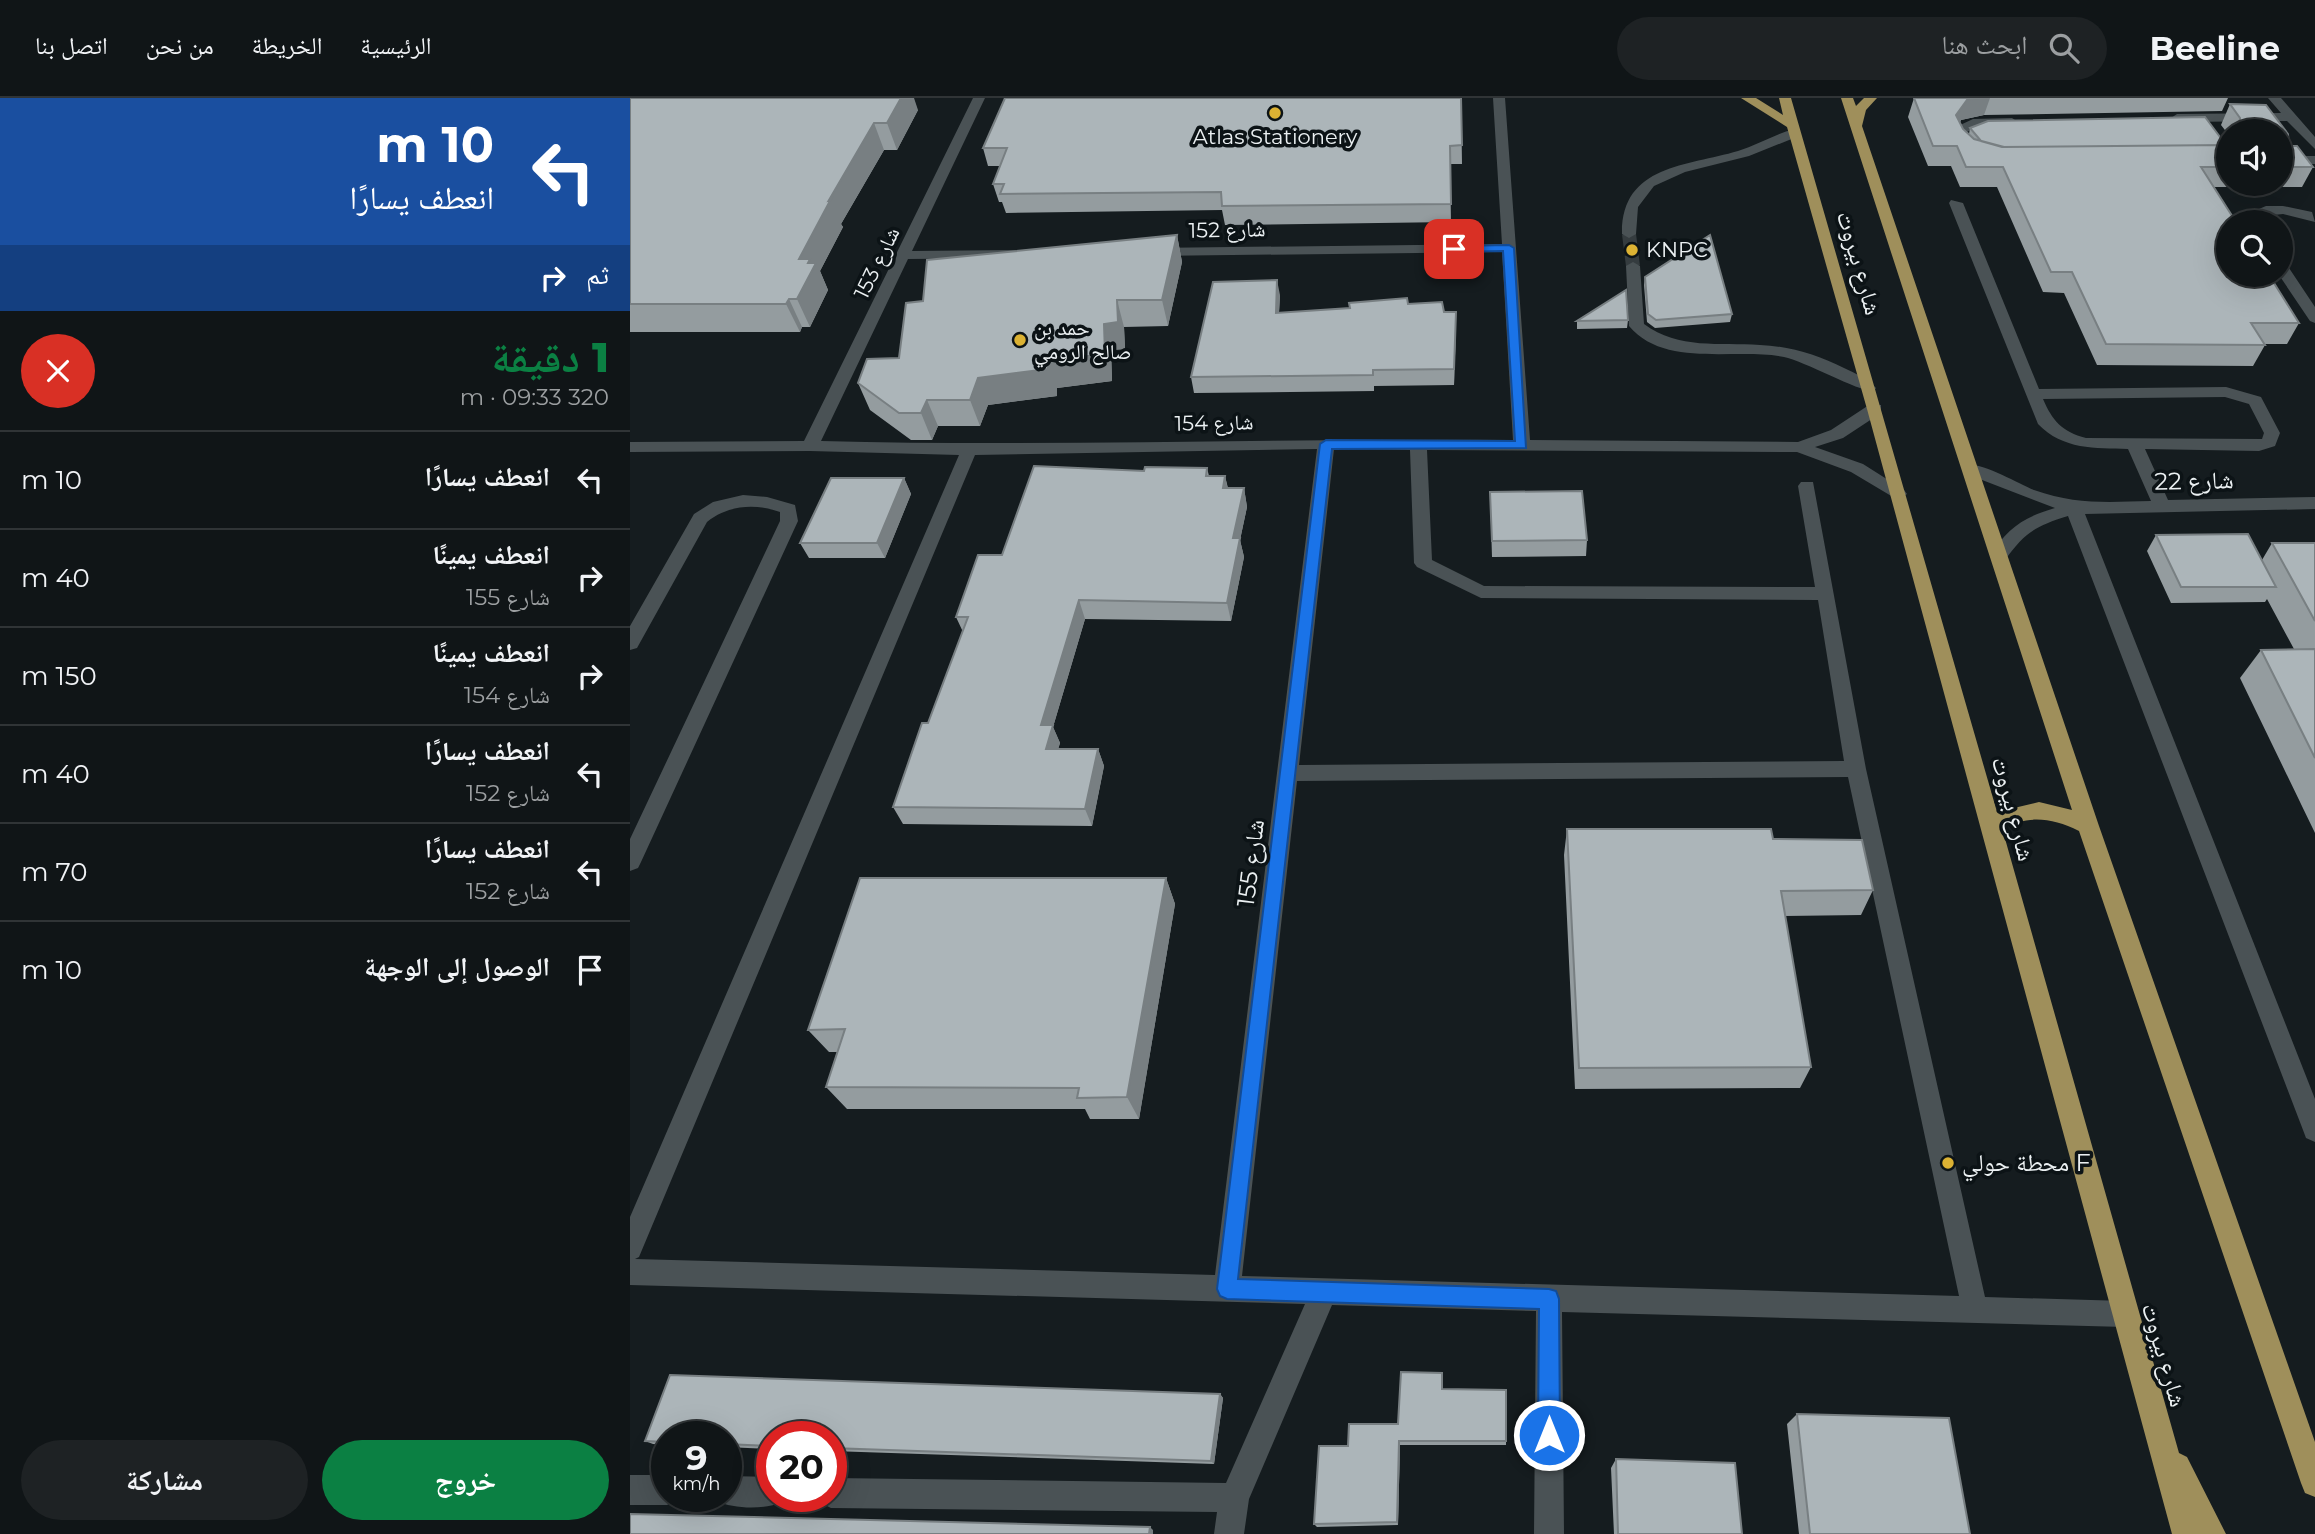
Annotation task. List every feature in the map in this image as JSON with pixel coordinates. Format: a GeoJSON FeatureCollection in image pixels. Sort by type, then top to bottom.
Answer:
{"type":"FeatureCollection","features":[{"type":"Feature","properties":{"kind":"main road"},"geometry":{"type":"LineString","coordinates":[[1747,98],[1793,129]]}},
{"type":"Feature","properties":{"kind":"main road","name":"شارع بيروت"},"geometry":{"type":"LineString","coordinates":[[1785,98],[1875,409],[2187,1534]]}},
{"type":"Feature","properties":{"kind":"main road","name":"شارع بيروت"},"geometry":{"type":"LineString","coordinates":[[1847,98],[2088,826],[2315,1483]]}},
{"type":"Feature","properties":{"kind":"main road"},"geometry":{"type":"LineString","coordinates":[[1856,126],[1860,109],[1871,98]]}},
{"type":"Feature","properties":{"kind":"main road"},"geometry":{"type":"LineString","coordinates":[[1990,824],[2011,814],[2035,809],[2064,814],[2088,826]]}},
{"type":"Feature","properties":{"kind":"main road"},"geometry":{"type":"LineString","coordinates":[[2156,1424],[2211,1534]]}},
{"type":"Feature","properties":{"kind":"street","name":"شارع 153"},"geometry":{"type":"LineString","coordinates":[[810,446],[979,98]]}},
{"type":"Feature","properties":{"kind":"street"},"geometry":{"type":"LineString","coordinates":[[1499,98],[1522,445]]}},
{"type":"Feature","properties":{"kind":"street"},"geometry":{"type":"LineString","coordinates":[[2274,98],[2315,145]]}},
{"type":"Feature","properties":{"kind":"street"},"geometry":{"type":"LineString","coordinates":[[2164,119],[2209,123],[2290,117]]}},
{"type":"Feature","properties":{"kind":"street"},"geometry":{"type":"LineString","coordinates":[[1979,158],[1962,146],[1958,134],[1961,130],[1973,123],[2026,121]]}},
{"type":"Feature","properties":{"kind":"street"},"geometry":{"type":"LineString","coordinates":[[1629,234],[1631,207],[1646,186],[1671,173],[1744,153],[1793,129]]}},
{"type":"Feature","properties":{"kind":"street"},"geometry":{"type":"LineString","coordinates":[[2293,160],[2315,160]]}},
{"type":"Feature","properties":{"kind":"street"},"geometry":{"type":"LineString","coordinates":[[1956,203],[2033,394],[2044,420],[2068,439],[2085,443],[2259,446],[2269,442],[2272,433],[2255,401],[2226,392],[2033,394]]}},
{"type":"Feature","properties":{"kind":"street"},"geometry":{"type":"LineString","coordinates":[[2293,212],[2315,218]]}},
{"type":"Feature","properties":{"kind":"street","name":"شارع 152"},"geometry":{"type":"LineString","coordinates":[[1138,253],[1509,248]]}},
{"type":"Feature","properties":{"kind":"street"},"geometry":{"type":"LineString","coordinates":[[904,255],[1028,254]]}},
{"type":"Feature","properties":{"kind":"street"},"geometry":{"type":"LineString","coordinates":[[1633,266],[1637,326],[1652,337],[1688,346],[1779,351],[1824,365],[1868,388]]}},
{"type":"Feature","properties":{"kind":"street"},"geometry":{"type":"LineString","coordinates":[[2293,285],[2315,318]]}},
{"type":"Feature","properties":{"kind":"street","name":"شارع 154"},"geometry":{"type":"LineString","coordinates":[[630,447],[810,446],[969,450],[1326,444],[1799,447],[1837,435],[1875,409]]}},
{"type":"Feature","properties":{"kind":"street"},"geometry":{"type":"LineString","coordinates":[[2134,443],[2162,506]]}},
{"type":"Feature","properties":{"kind":"street","name":"شارع 155"},"geometry":{"type":"LineString","coordinates":[[1227,1289],[1326,444]]}},
{"type":"Feature","properties":{"kind":"street"},"geometry":{"type":"LineString","coordinates":[[1418,444],[1423,563],[1480,592],[1825,594]]}},
{"type":"Feature","properties":{"kind":"street","name":"شارع 154"},"geometry":{"type":"LineString","coordinates":[[1799,447],[1857,468],[1898,494]]}},
{"type":"Feature","properties":{"kind":"street"},"geometry":{"type":"LineString","coordinates":[[630,1248],[969,450]]}},
{"type":"Feature","properties":{"kind":"street","name":"شارع 22"},"geometry":{"type":"LineString","coordinates":[[1970,469],[2029,495],[2074,508]]}},
{"type":"Feature","properties":{"kind":"street"},"geometry":{"type":"LineString","coordinates":[[1807,486],[1856,769],[1975,1310]]}},
{"type":"Feature","properties":{"kind":"street"},"geometry":{"type":"LineString","coordinates":[[630,643],[700,518],[711,507],[731,502],[775,503],[789,509],[789,520],[630,862]]}},
{"type":"Feature","properties":{"kind":"street","name":"شارع 22"},"geometry":{"type":"LineString","coordinates":[[1999,556],[2014,534],[2032,521],[2074,508],[2315,503]]}},
{"type":"Feature","properties":{"kind":"street"},"geometry":{"type":"LineString","coordinates":[[2074,508],[2315,1129]]}},
{"type":"Feature","properties":{"kind":"street"},"geometry":{"type":"LineString","coordinates":[[1288,773],[1856,769]]}},
{"type":"Feature","properties":{"kind":"street"},"geometry":{"type":"LineString","coordinates":[[630,1272],[2125,1314]]}},
{"type":"Feature","properties":{"kind":"street"},"geometry":{"type":"LineString","coordinates":[[1229,1534],[1234,1498],[1325,1290]]}},
{"type":"Feature","properties":{"kind":"street"},"geometry":{"type":"LineString","coordinates":[[1549,1299],[1549,1534]]}},
{"type":"Feature","properties":{"kind":"street"},"geometry":{"type":"LineString","coordinates":[[630,1490],[651,1490]]}},
{"type":"Feature","properties":{"kind":"street"},"geometry":{"type":"LineString","coordinates":[[847,1493],[1234,1498]]}},
{"type":"Feature","properties":{"kind":"building"},"geometry":{"type":"Polygon","coordinates":[[[630,98],[901,98],[887,123],[874,123],[829,200],[831,199],[799,259],[810,259],[808,263],[816,263],[797,299],[789,299],[786,304],[630,304],[630,98]]]}},
{"type":"Feature","properties":{"kind":"building"},"geometry":{"type":"Polygon","coordinates":[[[1005,98],[1461,98],[1462,145],[1450,146],[1451,204],[1222,206],[1221,192],[1000,194],[1004,184],[993,184],[1007,148],[983,148],[1005,98]]]}},
{"type":"Feature","properties":{"kind":"building"},"geometry":{"type":"Polygon","coordinates":[[[1914,98],[1979,98],[1967,100],[1956,115],[1963,129],[1974,139],[2004,147],[2216,145],[2216,167],[2201,167],[2216,191],[2216,196],[2219,196],[2228,210],[2216,210],[2216,287],[2276,287],[2299,323],[2251,323],[2265,345],[2106,344],[2072,272],[2051,272],[2003,167],[1966,167],[1957,146],[1933,146],[1914,98]]]}},
{"type":"Feature","properties":{"kind":"building"},"geometry":{"type":"Polygon","coordinates":[[[2230,104],[2266,105],[2277,119],[2240,119],[2230,104]]]}},
{"type":"Feature","properties":{"kind":"building"},"geometry":{"type":"Polygon","coordinates":[[[2205,117],[2216,132],[2216,145],[2002,147],[1981,141],[1970,128],[1988,121],[2205,117]]]}},
{"type":"Feature","properties":{"kind":"building"},"geometry":{"type":"Polygon","coordinates":[[[2293,146],[2297,146],[2313,167],[2293,167],[2293,146]]]}},
{"type":"Feature","properties":{"kind":"building"},"geometry":{"type":"Polygon","coordinates":[[[1177,235],[1162,300],[1117,300],[1118,322],[1104,324],[1105,354],[1048,361],[1048,369],[978,378],[970,400],[927,400],[921,413],[899,413],[858,383],[867,359],[899,358],[906,303],[923,301],[927,260],[1177,235]]]}},
{"type":"Feature","properties":{"kind":"building"},"geometry":{"type":"Polygon","coordinates":[[[1710,235],[1732,314],[1656,320],[1648,314],[1645,277],[1710,235]]]}},
{"type":"Feature","properties":{"kind":"building"},"geometry":{"type":"Polygon","coordinates":[[[1277,280],[1276,313],[1350,308],[1349,303],[1407,298],[1408,304],[1442,302],[1444,312],[1456,312],[1454,369],[1373,370],[1373,375],[1191,377],[1213,282],[1277,280]]]}},
{"type":"Feature","properties":{"kind":"building"},"geometry":{"type":"Polygon","coordinates":[[[1626,290],[1628,320],[1577,321],[1626,290]]]}},
{"type":"Feature","properties":{"kind":"building"},"geometry":{"type":"Polygon","coordinates":[[[1034,466],[1144,471],[1145,467],[1207,468],[1206,476],[1225,476],[1223,488],[1244,488],[1233,538],[1240,538],[1227,603],[1079,600],[1041,725],[1053,725],[1046,749],[1098,749],[1085,809],[893,807],[922,723],[928,723],[968,617],[956,617],[978,555],[1002,555],[1034,466]]]}},
{"type":"Feature","properties":{"kind":"building"},"geometry":{"type":"Polygon","coordinates":[[[831,478],[904,478],[877,543],[800,543],[831,478]]]}},
{"type":"Feature","properties":{"kind":"building"},"geometry":{"type":"Polygon","coordinates":[[[1582,491],[1587,540],[1492,541],[1490,492],[1582,491]]]}},
{"type":"Feature","properties":{"kind":"building"},"geometry":{"type":"Polygon","coordinates":[[[2248,534],[2276,587],[2181,587],[2156,535],[2248,534]]]}},
{"type":"Feature","properties":{"kind":"building"},"geometry":{"type":"Polygon","coordinates":[[[2272,543],[2315,543],[2315,621],[2272,543]]]}},
{"type":"Feature","properties":{"kind":"building"},"geometry":{"type":"Polygon","coordinates":[[[2315,649],[2315,758],[2261,650],[2315,649]]]}},
{"type":"Feature","properties":{"kind":"building"},"geometry":{"type":"Polygon","coordinates":[[[1567,829],[1771,829],[1773,839],[1862,840],[1873,890],[1781,891],[1811,1067],[1579,1068],[1567,829]]]}},
{"type":"Feature","properties":{"kind":"building"},"geometry":{"type":"Polygon","coordinates":[[[860,878],[1166,878],[1127,1097],[1077,1098],[1079,1088],[826,1087],[845,1029],[808,1030],[860,878]]]}},
{"type":"Feature","properties":{"kind":"building"},"geometry":{"type":"Polygon","coordinates":[[[1401,1372],[1442,1373],[1442,1389],[1506,1390],[1506,1441],[1399,1441],[1397,1522],[1314,1524],[1319,1446],[1348,1446],[1349,1424],[1398,1424],[1401,1372]]]}},
{"type":"Feature","properties":{"kind":"building"},"geometry":{"type":"Polygon","coordinates":[[[670,1375],[1220,1394],[1211,1461],[847,1449],[847,1421],[756,1421],[756,1445],[742,1445],[742,1421],[653,1421],[670,1375]]]}},
{"type":"Feature","properties":{"kind":"building"},"geometry":{"type":"Polygon","coordinates":[[[1797,1414],[1949,1418],[1970,1534],[1810,1534],[1797,1414]]]}},
{"type":"Feature","properties":{"kind":"building"},"geometry":{"type":"Polygon","coordinates":[[[651,1425],[651,1441],[645,1441],[651,1425]]]}},
{"type":"Feature","properties":{"kind":"building"},"geometry":{"type":"Polygon","coordinates":[[[1616,1459],[1735,1463],[1742,1534],[1618,1534],[1616,1459]]]}},
{"type":"Feature","properties":{"kind":"building"},"geometry":{"type":"Polygon","coordinates":[[[630,1514],[1150,1527],[1149,1534],[630,1534],[630,1514]]]}},
{"type":"Feature","properties":{"kind":"tunnel"},"geometry":{"type":"LineString","coordinates":[[1629,234],[1633,266]]}},
{"type":"Feature","properties":{"kind":"place","name":"Atlas Stationery"},"geometry":{"type":"Point","coordinates":[1275,113]}},
{"type":"Feature","properties":{"kind":"place","name":"KNPC"},"geometry":{"type":"Point","coordinates":[1632,250]}},
{"type":"Feature","properties":{"kind":"place","name":"حمد بن صالح الرومي"},"geometry":{"type":"Point","coordinates":[1020,340]}},
{"type":"Feature","properties":{"kind":"place","name":"محطة حولي F"},"geometry":{"type":"Point","coordinates":[1948,1163]}},
{"type":"Feature","properties":{"kind":"route"},"geometry":{"type":"LineString","coordinates":[[1454,249],[1509,248],[1522,445],[1326,444],[1227,1289],[1549,1299],[1549,1435]]}}]}
